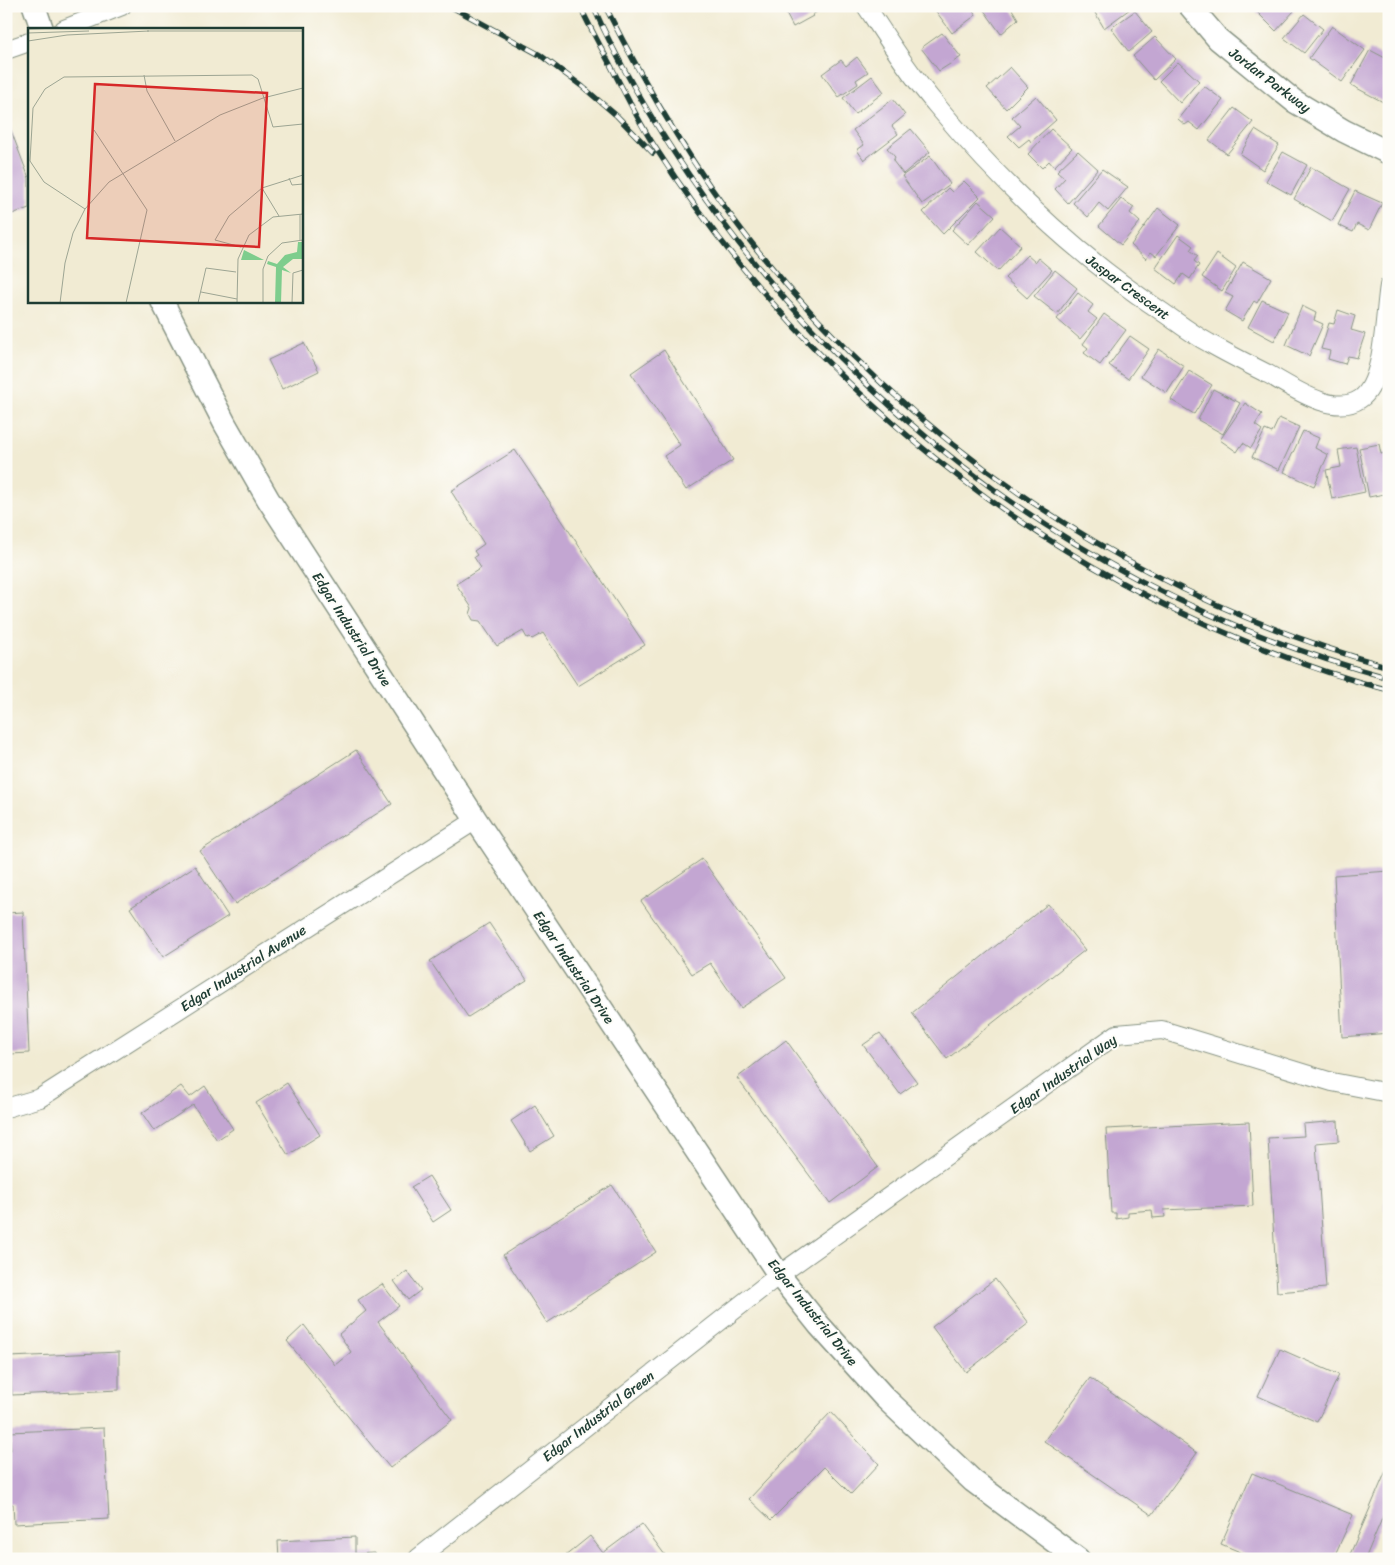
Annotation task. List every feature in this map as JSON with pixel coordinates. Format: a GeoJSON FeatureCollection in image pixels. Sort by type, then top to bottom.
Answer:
{"type":"FeatureCollection","features":[{"type":"Feature","properties":{"kind":"street"},"geometry":{"type":"LineString","coordinates":[[34,6],[42,28]]}},
{"type":"Feature","properties":{"kind":"street"},"geometry":{"type":"LineString","coordinates":[[67,28],[122,6]]}},
{"type":"Feature","properties":{"kind":"street","name":"Jaspar Crescent"},"geometry":{"type":"LineString","coordinates":[[866,6],[897,54],[937,106],[998,175],[1036,213],[1076,249],[1131,291],[1208,343],[1313,398],[1333,405],[1353,403],[1368,393],[1376,377],[1389,286]]}},
{"type":"Feature","properties":{"kind":"street","name":"Jordan Parkway"},"geometry":{"type":"LineString","coordinates":[[1190,6],[1218,39],[1294,101],[1344,131],[1389,153]]}},
{"type":"Feature","properties":{"kind":"street"},"geometry":{"type":"LineString","coordinates":[[6,50],[28,42]]}},
{"type":"Feature","properties":{"kind":"street","name":"Edgar Industrial Drive"},"geometry":{"type":"LineString","coordinates":[[163,302],[225,424],[268,499],[476,820],[779,1275],[819,1325],[891,1403],[973,1481],[1078,1559]]}},
{"type":"Feature","properties":{"kind":"street","name":"Edgar Industrial Avenue"},"geometry":{"type":"LineString","coordinates":[[6,1108],[40,1098],[476,820]]}},
{"type":"Feature","properties":{"kind":"street","name":"Edgar Industrial Way"},"geometry":{"type":"LineString","coordinates":[[779,1275],[1117,1034],[1162,1030],[1332,1082],[1389,1093]]}},
{"type":"Feature","properties":{"kind":"street","name":"Edgar Industrial Green"},"geometry":{"type":"LineString","coordinates":[[418,1558],[779,1275]]}},
{"type":"Feature","properties":{"kind":"building"},"geometry":{"type":"Polygon","coordinates":[[[782,6],[824,6],[819,8],[820,10],[813,16],[793,27],[782,6]]]}},
{"type":"Feature","properties":{"kind":"building"},"geometry":{"type":"Polygon","coordinates":[[[940,6],[970,6],[976,15],[952,33],[935,10],[940,6]]]}},
{"type":"Feature","properties":{"kind":"building"},"geometry":{"type":"Polygon","coordinates":[[[981,6],[1010,6],[1018,19],[1001,34],[981,6]]]}},
{"type":"Feature","properties":{"kind":"building"},"geometry":{"type":"Polygon","coordinates":[[[1091,6],[1134,6],[1104,28],[1091,6]]]}},
{"type":"Feature","properties":{"kind":"building"},"geometry":{"type":"Polygon","coordinates":[[[1259,6],[1289,6],[1294,11],[1276,31],[1255,10],[1259,6]]]}},
{"type":"Feature","properties":{"kind":"building"},"geometry":{"type":"Polygon","coordinates":[[[1135,11],[1152,32],[1129,52],[1111,28],[1135,11]]]}},
{"type":"Feature","properties":{"kind":"building"},"geometry":{"type":"Polygon","coordinates":[[[1304,14],[1323,29],[1304,53],[1284,38],[1304,14]]]}},
{"type":"Feature","properties":{"kind":"building"},"geometry":{"type":"Polygon","coordinates":[[[1332,26],[1365,50],[1342,82],[1309,58],[1332,26]]]}},
{"type":"Feature","properties":{"kind":"building"},"geometry":{"type":"Polygon","coordinates":[[[942,33],[961,57],[939,71],[921,48],[942,33]]]}},
{"type":"Feature","properties":{"kind":"building"},"geometry":{"type":"Polygon","coordinates":[[[1155,37],[1176,59],[1154,80],[1133,56],[1155,37]]]}},
{"type":"Feature","properties":{"kind":"building"},"geometry":{"type":"Polygon","coordinates":[[[1370,50],[1389,60],[1389,97],[1385,103],[1351,85],[1370,50]]]}},
{"type":"Feature","properties":{"kind":"building"},"geometry":{"type":"Polygon","coordinates":[[[857,57],[868,72],[856,80],[858,84],[839,97],[822,74],[841,60],[846,66],[857,57]]]}},
{"type":"Feature","properties":{"kind":"building"},"geometry":{"type":"Polygon","coordinates":[[[1178,62],[1199,81],[1180,103],[1159,81],[1178,62]]]}},
{"type":"Feature","properties":{"kind":"building"},"geometry":{"type":"Polygon","coordinates":[[[1010,67],[1028,87],[1006,109],[987,88],[1010,67]]]}},
{"type":"Feature","properties":{"kind":"building"},"geometry":{"type":"Polygon","coordinates":[[[872,76],[884,92],[855,114],[843,98],[872,76]]]}},
{"type":"Feature","properties":{"kind":"building"},"geometry":{"type":"Polygon","coordinates":[[[1204,86],[1223,100],[1199,130],[1189,122],[1185,125],[1178,119],[1204,86]]]}},
{"type":"Feature","properties":{"kind":"building"},"geometry":{"type":"Polygon","coordinates":[[[1036,96],[1056,120],[1031,142],[1029,139],[1019,147],[1008,136],[1020,126],[1012,117],[1036,96]]]}},
{"type":"Feature","properties":{"kind":"building"},"geometry":{"type":"Polygon","coordinates":[[[893,99],[905,115],[892,126],[898,134],[864,160],[857,150],[864,145],[853,130],[893,99]]]}},
{"type":"Feature","properties":{"kind":"building"},"geometry":{"type":"Polygon","coordinates":[[[1234,108],[1253,122],[1227,154],[1209,140],[1234,108]]]}},
{"type":"Feature","properties":{"kind":"building"},"geometry":{"type":"Polygon","coordinates":[[[10,128],[28,175],[28,208],[6,216],[6,130],[10,128]]]}},
{"type":"Feature","properties":{"kind":"building"},"geometry":{"type":"Polygon","coordinates":[[[911,129],[930,152],[903,174],[893,161],[895,157],[887,148],[911,129]]]}},
{"type":"Feature","properties":{"kind":"building"},"geometry":{"type":"Polygon","coordinates":[[[1051,129],[1072,148],[1054,167],[1049,161],[1042,168],[1028,154],[1051,129]]]}},
{"type":"Feature","properties":{"kind":"building"},"geometry":{"type":"Polygon","coordinates":[[[1255,130],[1279,145],[1263,170],[1240,154],[1255,130]]]}},
{"type":"Feature","properties":{"kind":"building"},"geometry":{"type":"Polygon","coordinates":[[[1078,151],[1098,169],[1068,203],[1055,189],[1065,178],[1057,171],[1078,151]]]}},
{"type":"Feature","properties":{"kind":"building"},"geometry":{"type":"Polygon","coordinates":[[[1283,152],[1307,165],[1291,195],[1266,181],[1283,152]]]}},
{"type":"Feature","properties":{"kind":"building"},"geometry":{"type":"Polygon","coordinates":[[[930,156],[950,184],[922,204],[902,176],[930,156]]]}},
{"type":"Feature","properties":{"kind":"building"},"geometry":{"type":"Polygon","coordinates":[[[1311,167],[1350,189],[1332,221],[1294,199],[1311,167]]]}},
{"type":"Feature","properties":{"kind":"building"},"geometry":{"type":"Polygon","coordinates":[[[1102,169],[1128,187],[1108,211],[1099,203],[1088,217],[1073,203],[1102,169]]]}},
{"type":"Feature","properties":{"kind":"building"},"geometry":{"type":"Polygon","coordinates":[[[964,181],[980,197],[943,234],[923,212],[948,188],[952,192],[964,181]]]}},
{"type":"Feature","properties":{"kind":"building"},"geometry":{"type":"Polygon","coordinates":[[[1355,191],[1382,203],[1369,230],[1357,224],[1353,232],[1338,225],[1355,191]]]}},
{"type":"Feature","properties":{"kind":"building"},"geometry":{"type":"Polygon","coordinates":[[[1121,199],[1134,207],[1130,213],[1140,222],[1121,245],[1099,226],[1121,199]]]}},
{"type":"Feature","properties":{"kind":"building"},"geometry":{"type":"Polygon","coordinates":[[[978,201],[995,216],[968,245],[952,230],[978,201]]]}},
{"type":"Feature","properties":{"kind":"building"},"geometry":{"type":"Polygon","coordinates":[[[1158,208],[1180,225],[1156,256],[1151,252],[1146,259],[1131,245],[1158,208]]]}},
{"type":"Feature","properties":{"kind":"building"},"geometry":{"type":"Polygon","coordinates":[[[1000,227],[1021,246],[998,271],[977,252],[1000,227]]]}},
{"type":"Feature","properties":{"kind":"building"},"geometry":{"type":"Polygon","coordinates":[[[1178,235],[1193,246],[1190,250],[1198,256],[1194,261],[1199,265],[1190,279],[1183,274],[1176,284],[1155,268],[1178,235]]]}},
{"type":"Feature","properties":{"kind":"building"},"geometry":{"type":"Polygon","coordinates":[[[1217,254],[1236,268],[1222,291],[1202,277],[1217,254]]]}},
{"type":"Feature","properties":{"kind":"building"},"geometry":{"type":"Polygon","coordinates":[[[1027,255],[1035,262],[1038,258],[1052,270],[1027,298],[1005,278],[1027,255]]]}},
{"type":"Feature","properties":{"kind":"building"},"geometry":{"type":"Polygon","coordinates":[[[1243,262],[1271,278],[1257,303],[1254,301],[1242,321],[1225,311],[1233,297],[1225,293],[1243,262]]]}},
{"type":"Feature","properties":{"kind":"building"},"geometry":{"type":"Polygon","coordinates":[[[1055,270],[1077,288],[1057,314],[1034,296],[1055,270]]]}},
{"type":"Feature","properties":{"kind":"building"},"geometry":{"type":"Polygon","coordinates":[[[1078,293],[1093,305],[1088,312],[1097,319],[1080,339],[1057,319],[1078,293]]]}},
{"type":"Feature","properties":{"kind":"building"},"geometry":{"type":"Polygon","coordinates":[[[1262,300],[1288,312],[1274,341],[1248,327],[1262,300]]]}},
{"type":"Feature","properties":{"kind":"building"},"geometry":{"type":"Polygon","coordinates":[[[1302,306],[1316,313],[1314,320],[1323,324],[1309,356],[1286,345],[1302,306]]]}},
{"type":"Feature","properties":{"kind":"building"},"geometry":{"type":"Polygon","coordinates":[[[1338,310],[1355,316],[1351,330],[1365,334],[1357,358],[1348,356],[1345,364],[1328,359],[1330,351],[1321,349],[1329,323],[1334,324],[1338,310]]]}},
{"type":"Feature","properties":{"kind":"building"},"geometry":{"type":"Polygon","coordinates":[[[1104,314],[1126,330],[1100,365],[1084,353],[1088,348],[1083,344],[1104,314]]]}},
{"type":"Feature","properties":{"kind":"building"},"geometry":{"type":"Polygon","coordinates":[[[1130,336],[1149,349],[1128,379],[1109,365],[1130,336]]]}},
{"type":"Feature","properties":{"kind":"building"},"geometry":{"type":"Polygon","coordinates":[[[304,343],[319,371],[282,389],[268,360],[304,343]]]}},
{"type":"Feature","properties":{"kind":"building"},"geometry":{"type":"Polygon","coordinates":[[[1159,349],[1184,366],[1167,393],[1141,376],[1159,349]]]}},
{"type":"Feature","properties":{"kind":"building"},"geometry":{"type":"Polygon","coordinates":[[[664,350],[733,460],[686,490],[664,456],[680,445],[631,373],[664,350]]]}},
{"type":"Feature","properties":{"kind":"building"},"geometry":{"type":"Polygon","coordinates":[[[1189,371],[1212,385],[1194,414],[1171,400],[1189,371]]]}},
{"type":"Feature","properties":{"kind":"building"},"geometry":{"type":"Polygon","coordinates":[[[1213,389],[1240,403],[1223,434],[1198,420],[1213,389]]]}},
{"type":"Feature","properties":{"kind":"building"},"geometry":{"type":"Polygon","coordinates":[[[1245,403],[1262,414],[1255,425],[1262,430],[1251,448],[1243,443],[1237,452],[1220,440],[1245,403]]]}},
{"type":"Feature","properties":{"kind":"building"},"geometry":{"type":"Polygon","coordinates":[[[1279,418],[1299,427],[1279,470],[1252,457],[1265,430],[1272,433],[1279,418]]]}},
{"type":"Feature","properties":{"kind":"building"},"geometry":{"type":"Polygon","coordinates":[[[1303,431],[1319,438],[1315,448],[1328,455],[1314,486],[1284,472],[1303,431]]]}},
{"type":"Feature","properties":{"kind":"building"},"geometry":{"type":"Polygon","coordinates":[[[1379,444],[1381,454],[1389,452],[1389,493],[1369,497],[1359,448],[1379,444]]]}},
{"type":"Feature","properties":{"kind":"building"},"geometry":{"type":"Polygon","coordinates":[[[1356,447],[1365,492],[1332,499],[1326,470],[1341,467],[1338,450],[1356,447]]]}},
{"type":"Feature","properties":{"kind":"building"},"geometry":{"type":"Polygon","coordinates":[[[515,450],[645,645],[578,686],[543,633],[532,639],[530,637],[527,638],[523,631],[497,646],[480,621],[473,620],[470,614],[472,608],[456,584],[481,568],[474,557],[477,555],[474,551],[484,544],[451,491],[515,450]]]}},
{"type":"Feature","properties":{"kind":"building"},"geometry":{"type":"Polygon","coordinates":[[[356,750],[392,804],[235,904],[200,851],[356,750]]]}},
{"type":"Feature","properties":{"kind":"building"},"geometry":{"type":"Polygon","coordinates":[[[702,859],[786,978],[741,1008],[710,963],[692,974],[641,901],[702,859]]]}},
{"type":"Feature","properties":{"kind":"building"},"geometry":{"type":"Polygon","coordinates":[[[195,866],[228,916],[163,957],[130,908],[195,866]]]}},
{"type":"Feature","properties":{"kind":"building"},"geometry":{"type":"Polygon","coordinates":[[[1389,871],[1389,1033],[1342,1037],[1334,875],[1389,871]]]}},
{"type":"Feature","properties":{"kind":"building"},"geometry":{"type":"Polygon","coordinates":[[[1048,904],[1085,950],[947,1059],[912,1013],[1048,904]]]}},
{"type":"Feature","properties":{"kind":"building"},"geometry":{"type":"Polygon","coordinates":[[[23,912],[29,1053],[11,1054],[8,1057],[6,1056],[6,913],[23,912]]]}},
{"type":"Feature","properties":{"kind":"building"},"geometry":{"type":"Polygon","coordinates":[[[489,923],[527,980],[468,1017],[430,961],[489,923]]]}},
{"type":"Feature","properties":{"kind":"building"},"geometry":{"type":"Polygon","coordinates":[[[880,1033],[917,1082],[900,1094],[863,1045],[880,1033]]]}},
{"type":"Feature","properties":{"kind":"building"},"geometry":{"type":"Polygon","coordinates":[[[786,1040],[878,1167],[830,1203],[737,1078],[786,1040]]]}},
{"type":"Feature","properties":{"kind":"building"},"geometry":{"type":"Polygon","coordinates":[[[287,1083],[320,1135],[288,1155],[256,1103],[287,1083]]]}},
{"type":"Feature","properties":{"kind":"building"},"geometry":{"type":"Polygon","coordinates":[[[181,1086],[190,1097],[205,1086],[233,1129],[217,1140],[193,1105],[154,1131],[142,1113],[181,1086]]]}},
{"type":"Feature","properties":{"kind":"building"},"geometry":{"type":"Polygon","coordinates":[[[535,1105],[554,1136],[530,1151],[511,1121],[535,1105]]]}},
{"type":"Feature","properties":{"kind":"building"},"geometry":{"type":"Polygon","coordinates":[[[1338,1121],[1339,1141],[1316,1143],[1326,1288],[1277,1292],[1268,1138],[1304,1136],[1303,1124],[1338,1121]]]}},
{"type":"Feature","properties":{"kind":"building"},"geometry":{"type":"Polygon","coordinates":[[[1249,1122],[1253,1206],[1164,1210],[1165,1217],[1153,1218],[1152,1210],[1128,1212],[1128,1217],[1116,1219],[1116,1213],[1111,1213],[1106,1129],[1249,1122]]]}},
{"type":"Feature","properties":{"kind":"building"},"geometry":{"type":"Polygon","coordinates":[[[429,1176],[451,1210],[433,1222],[411,1187],[429,1176]]]}},
{"type":"Feature","properties":{"kind":"building"},"geometry":{"type":"Polygon","coordinates":[[[612,1185],[656,1252],[547,1323],[503,1255],[612,1185]]]}},
{"type":"Feature","properties":{"kind":"building"},"geometry":{"type":"Polygon","coordinates":[[[1389,1197],[1389,1237],[1387,1237],[1385,1198],[1389,1197]]]}},
{"type":"Feature","properties":{"kind":"building"},"geometry":{"type":"Polygon","coordinates":[[[407,1271],[421,1290],[408,1300],[394,1281],[407,1271]]]}},
{"type":"Feature","properties":{"kind":"building"},"geometry":{"type":"Polygon","coordinates":[[[995,1279],[1029,1323],[966,1372],[932,1327],[995,1279]]]}},
{"type":"Feature","properties":{"kind":"building"},"geometry":{"type":"Polygon","coordinates":[[[382,1284],[399,1306],[378,1322],[452,1420],[390,1468],[287,1341],[304,1325],[335,1365],[351,1352],[339,1334],[366,1311],[358,1300],[382,1284]]]}},
{"type":"Feature","properties":{"kind":"building"},"geometry":{"type":"Polygon","coordinates":[[[1280,1349],[1339,1375],[1317,1422],[1258,1396],[1280,1349]]]}},
{"type":"Feature","properties":{"kind":"building"},"geometry":{"type":"Polygon","coordinates":[[[119,1352],[119,1390],[12,1395],[10,1357],[119,1352]]]}},
{"type":"Feature","properties":{"kind":"building"},"geometry":{"type":"Polygon","coordinates":[[[1090,1378],[1197,1453],[1152,1515],[1044,1441],[1090,1378]]]}},
{"type":"Feature","properties":{"kind":"building"},"geometry":{"type":"Polygon","coordinates":[[[831,1412],[879,1464],[851,1494],[824,1467],[771,1520],[749,1499],[831,1412]]]}},
{"type":"Feature","properties":{"kind":"building"},"geometry":{"type":"Polygon","coordinates":[[[104,1428],[109,1519],[14,1524],[13,1504],[6,1504],[6,1450],[11,1450],[9,1432],[104,1428]]]}},
{"type":"Feature","properties":{"kind":"building"},"geometry":{"type":"Polygon","coordinates":[[[1389,1464],[1389,1502],[1365,1559],[1348,1559],[1389,1464]]]}},
{"type":"Feature","properties":{"kind":"building"},"geometry":{"type":"Polygon","coordinates":[[[1252,1473],[1353,1515],[1333,1559],[1257,1559],[1221,1544],[1252,1473]]]}},
{"type":"Feature","properties":{"kind":"building"},"geometry":{"type":"Polygon","coordinates":[[[642,1524],[668,1559],[566,1559],[564,1557],[590,1536],[603,1553],[642,1524]]]}},
{"type":"Feature","properties":{"kind":"building"},"geometry":{"type":"Polygon","coordinates":[[[355,1537],[355,1554],[375,1553],[375,1559],[279,1559],[278,1541],[355,1537]]]}},
{"type":"Feature","properties":{"kind":"railway"},"geometry":{"type":"LineString","coordinates":[[450,6],[540,55],[583,87],[617,116],[653,153]]}},
{"type":"Feature","properties":{"kind":"railway"},"geometry":{"type":"LineString","coordinates":[[580,6],[633,109],[655,147],[710,227],[772,302],[838,372],[909,437],[985,497],[1066,550],[1150,597],[1275,653],[1312,667],[1389,690]]}},
{"type":"Feature","properties":{"kind":"railway"},"geometry":{"type":"LineString","coordinates":[[593,6],[625,71],[662,135],[755,264],[828,346],[908,422],[994,490],[1085,550],[1182,601],[1283,644],[1389,678]]}},
{"type":"Feature","properties":{"kind":"railway"},"geometry":{"type":"LineString","coordinates":[[605,6],[670,125],[707,182],[747,237],[811,312],[880,382],[954,445],[1034,503],[1117,554],[1204,599],[1295,637],[1389,667]]}}]}
